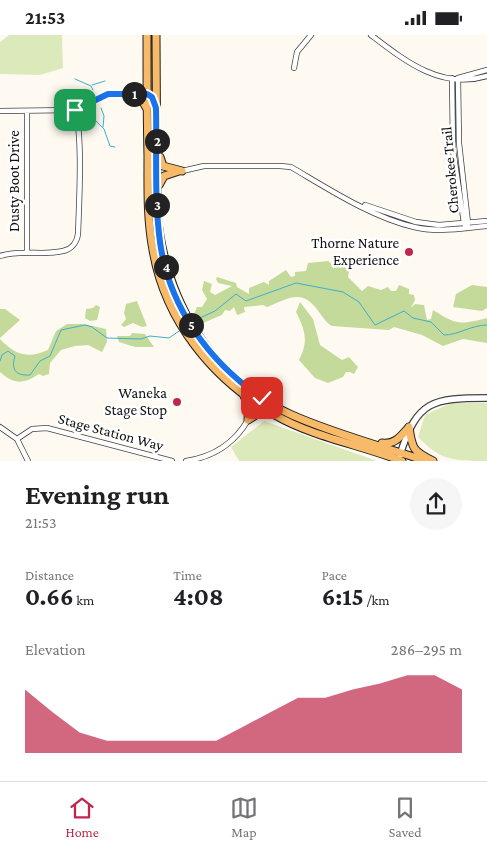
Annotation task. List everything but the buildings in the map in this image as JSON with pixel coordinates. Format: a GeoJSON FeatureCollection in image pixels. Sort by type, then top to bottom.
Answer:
{"type":"FeatureCollection","features":[{"type":"Feature","properties":{"kind":"main road"},"geometry":{"type":"LineString","coordinates":[[147,35],[147,112],[151,239],[158,273],[173,311],[193,337],[209,363],[242,394],[274,415]]}},
{"type":"Feature","properties":{"kind":"main road"},"geometry":{"type":"LineString","coordinates":[[156,35],[157,191],[162,252],[193,337],[225,369],[262,398],[302,419],[368,441],[388,444],[393,442],[409,427]]}},
{"type":"Feature","properties":{"kind":"main road"},"geometry":{"type":"LineString","coordinates":[[130,94],[141,87],[147,75]]}},
{"type":"Feature","properties":{"kind":"main road"},"geometry":{"type":"LineString","coordinates":[[130,94],[142,99],[147,112]]}},
{"type":"Feature","properties":{"kind":"main road"},"geometry":{"type":"LineString","coordinates":[[147,94],[152,97],[156,108]]}},
{"type":"Feature","properties":{"kind":"main road"},"geometry":{"type":"LineString","coordinates":[[157,147],[163,166],[182,171]]}},
{"type":"Feature","properties":{"kind":"main road"},"geometry":{"type":"LineString","coordinates":[[157,191],[164,175],[182,171]]}},
{"type":"Feature","properties":{"kind":"main road"},"geometry":{"type":"LineString","coordinates":[[242,394],[249,405],[248,420]]}},
{"type":"Feature","properties":{"kind":"main road"},"geometry":{"type":"LineString","coordinates":[[248,420],[259,413],[274,415],[355,445],[400,459],[426,461]]}},
{"type":"Feature","properties":{"kind":"main road"},"geometry":{"type":"LineString","coordinates":[[409,427],[411,446],[416,453],[433,461]]}},
{"type":"Feature","properties":{"kind":"main road"},"geometry":{"type":"LineString","coordinates":[[368,441],[400,459]]}},
{"type":"Feature","properties":{"kind":"main road"},"geometry":{"type":"LineString","coordinates":[[355,445],[386,461]]}},
{"type":"Feature","properties":{"kind":"street"},"geometry":{"type":"LineString","coordinates":[[294,68],[297,52],[311,35]]}},
{"type":"Feature","properties":{"kind":"street"},"geometry":{"type":"LineString","coordinates":[[371,35],[416,68],[433,75],[468,80],[487,76]]}},
{"type":"Feature","properties":{"kind":"street"},"geometry":{"type":"LineString","coordinates":[[455,78],[487,70]]}},
{"type":"Feature","properties":{"kind":"street","name":"Cherokee Trail"},"geometry":{"type":"LineString","coordinates":[[455,78],[454,150],[466,225]]}},
{"type":"Feature","properties":{"kind":"street"},"geometry":{"type":"LineString","coordinates":[[0,111],[75,110],[99,97],[147,94]]}},
{"type":"Feature","properties":{"kind":"street"},"geometry":{"type":"LineString","coordinates":[[0,256],[11,253],[63,251],[73,246],[77,240],[78,118],[75,110]]}},
{"type":"Feature","properties":{"kind":"street","name":"Dusty Boot Drive"},"geometry":{"type":"LineString","coordinates":[[27,111],[27,252]]}},
{"type":"Feature","properties":{"kind":"street"},"geometry":{"type":"LineString","coordinates":[[182,171],[204,166],[280,165],[291,167],[375,213],[415,227],[435,230],[487,221]]}},
{"type":"Feature","properties":{"kind":"street"},"geometry":{"type":"LineString","coordinates":[[466,225],[487,227]]}},
{"type":"Feature","properties":{"kind":"street"},"geometry":{"type":"LineString","coordinates":[[400,459],[409,427],[425,409],[442,400],[487,398]]}},
{"type":"Feature","properties":{"kind":"street"},"geometry":{"type":"LineString","coordinates":[[186,461],[199,459],[219,451],[240,433],[248,420]]}},
{"type":"Feature","properties":{"kind":"street"},"geometry":{"type":"LineString","coordinates":[[1,428],[17,439],[28,461]]}},
{"type":"Feature","properties":{"kind":"street","name":"Stage Station Way"},"geometry":{"type":"LineString","coordinates":[[17,439],[32,429],[47,428],[155,459],[172,461]]}},
{"type":"Feature","properties":{"kind":"green space"},"geometry":{"type":"Polygon","coordinates":[[[9,35],[62,35],[63,68],[40,75],[0,74],[0,42],[9,35]]]}},
{"type":"Feature","properties":{"kind":"green space"},"geometry":{"type":"Polygon","coordinates":[[[328,261],[333,265],[333,269],[336,265],[345,266],[349,272],[348,277],[362,291],[368,286],[381,290],[388,287],[391,291],[396,291],[399,285],[409,289],[409,294],[414,295],[415,300],[411,308],[415,304],[424,305],[427,320],[431,319],[433,310],[448,319],[464,323],[487,318],[487,343],[463,339],[443,346],[422,335],[394,327],[389,330],[332,326],[326,322],[313,305],[301,297],[289,298],[267,307],[263,305],[244,307],[245,312],[237,315],[234,307],[230,311],[225,310],[222,315],[196,326],[192,319],[197,307],[202,307],[207,299],[202,290],[204,281],[212,284],[210,292],[215,295],[232,286],[218,283],[217,277],[236,283],[237,287],[249,294],[249,288],[264,282],[269,285],[269,281],[286,270],[291,277],[295,276],[295,272],[306,271],[308,263],[328,261]]]}},
{"type":"Feature","properties":{"kind":"green space"},"geometry":{"type":"Polygon","coordinates":[[[472,285],[487,287],[487,308],[482,311],[453,307],[456,294],[472,285]]]}},
{"type":"Feature","properties":{"kind":"green space"},"geometry":{"type":"Polygon","coordinates":[[[137,301],[147,326],[142,327],[133,323],[124,327],[121,325],[126,319],[124,313],[126,304],[137,301]]]}},
{"type":"Feature","properties":{"kind":"green space"},"geometry":{"type":"Polygon","coordinates":[[[300,302],[313,319],[320,345],[342,360],[349,357],[358,367],[354,374],[346,372],[343,377],[328,383],[315,378],[299,360],[305,341],[304,330],[296,312],[300,302]]]}},
{"type":"Feature","properties":{"kind":"green space"},"geometry":{"type":"Polygon","coordinates":[[[96,305],[100,307],[97,320],[90,321],[85,318],[86,309],[93,308],[96,305]]]}},
{"type":"Feature","properties":{"kind":"green space"},"geometry":{"type":"Polygon","coordinates":[[[0,309],[5,309],[20,320],[0,338],[0,309]]]}},
{"type":"Feature","properties":{"kind":"green space"},"geometry":{"type":"Polygon","coordinates":[[[67,324],[84,324],[106,329],[107,342],[102,352],[88,345],[61,350],[50,363],[49,374],[43,376],[39,374],[29,380],[19,382],[10,379],[0,372],[0,339],[11,349],[22,354],[41,353],[48,350],[56,331],[67,324]]]}},
{"type":"Feature","properties":{"kind":"green space"},"geometry":{"type":"Polygon","coordinates":[[[132,333],[145,334],[154,347],[135,347],[119,342],[117,336],[130,336],[132,333]]]}},
{"type":"Feature","properties":{"kind":"green space"},"geometry":{"type":"Polygon","coordinates":[[[451,403],[487,403],[487,461],[466,461],[449,458],[434,451],[418,437],[425,415],[451,403]]]}},
{"type":"Feature","properties":{"kind":"green space"},"geometry":{"type":"Polygon","coordinates":[[[264,421],[377,461],[239,461],[231,447],[264,421]]]}},
{"type":"Feature","properties":{"kind":"waterway"},"geometry":{"type":"LineString","coordinates":[[75,79],[91,86],[93,90]]}},
{"type":"Feature","properties":{"kind":"waterway"},"geometry":{"type":"LineString","coordinates":[[92,85],[105,81]]}},
{"type":"Feature","properties":{"kind":"waterway"},"geometry":{"type":"LineString","coordinates":[[101,108],[104,116],[103,127]]}},
{"type":"Feature","properties":{"kind":"waterway"},"geometry":{"type":"LineString","coordinates":[[89,114],[104,129],[110,146],[115,147]]}},
{"type":"Feature","properties":{"kind":"waterway"},"geometry":{"type":"LineString","coordinates":[[193,321],[215,311],[236,294],[246,301],[296,283],[343,292],[359,302],[375,325],[404,311],[413,318],[431,322],[444,335],[487,325]]}},
{"type":"Feature","properties":{"kind":"waterway"},"geometry":{"type":"LineString","coordinates":[[0,361],[2,355],[8,351],[15,356],[15,371],[30,375],[40,361],[50,356],[61,330],[85,325],[92,327],[107,338],[141,339],[150,336],[169,338],[182,329]]}},
{"type":"Feature","properties":{"kind":"place","name":"Thorne Nature Experience"},"geometry":{"type":"Point","coordinates":[409,252]}},
{"type":"Feature","properties":{"kind":"place","name":"Waneka Stage Stop"},"geometry":{"type":"Point","coordinates":[177,402]}},
{"type":"Feature","properties":{"kind":"route"},"geometry":{"type":"LineString","coordinates":[[75,110],[108,94],[147,94],[152,97],[156,108],[160,242],[174,293],[197,335],[215,359],[237,380],[262,398]]}}]}
